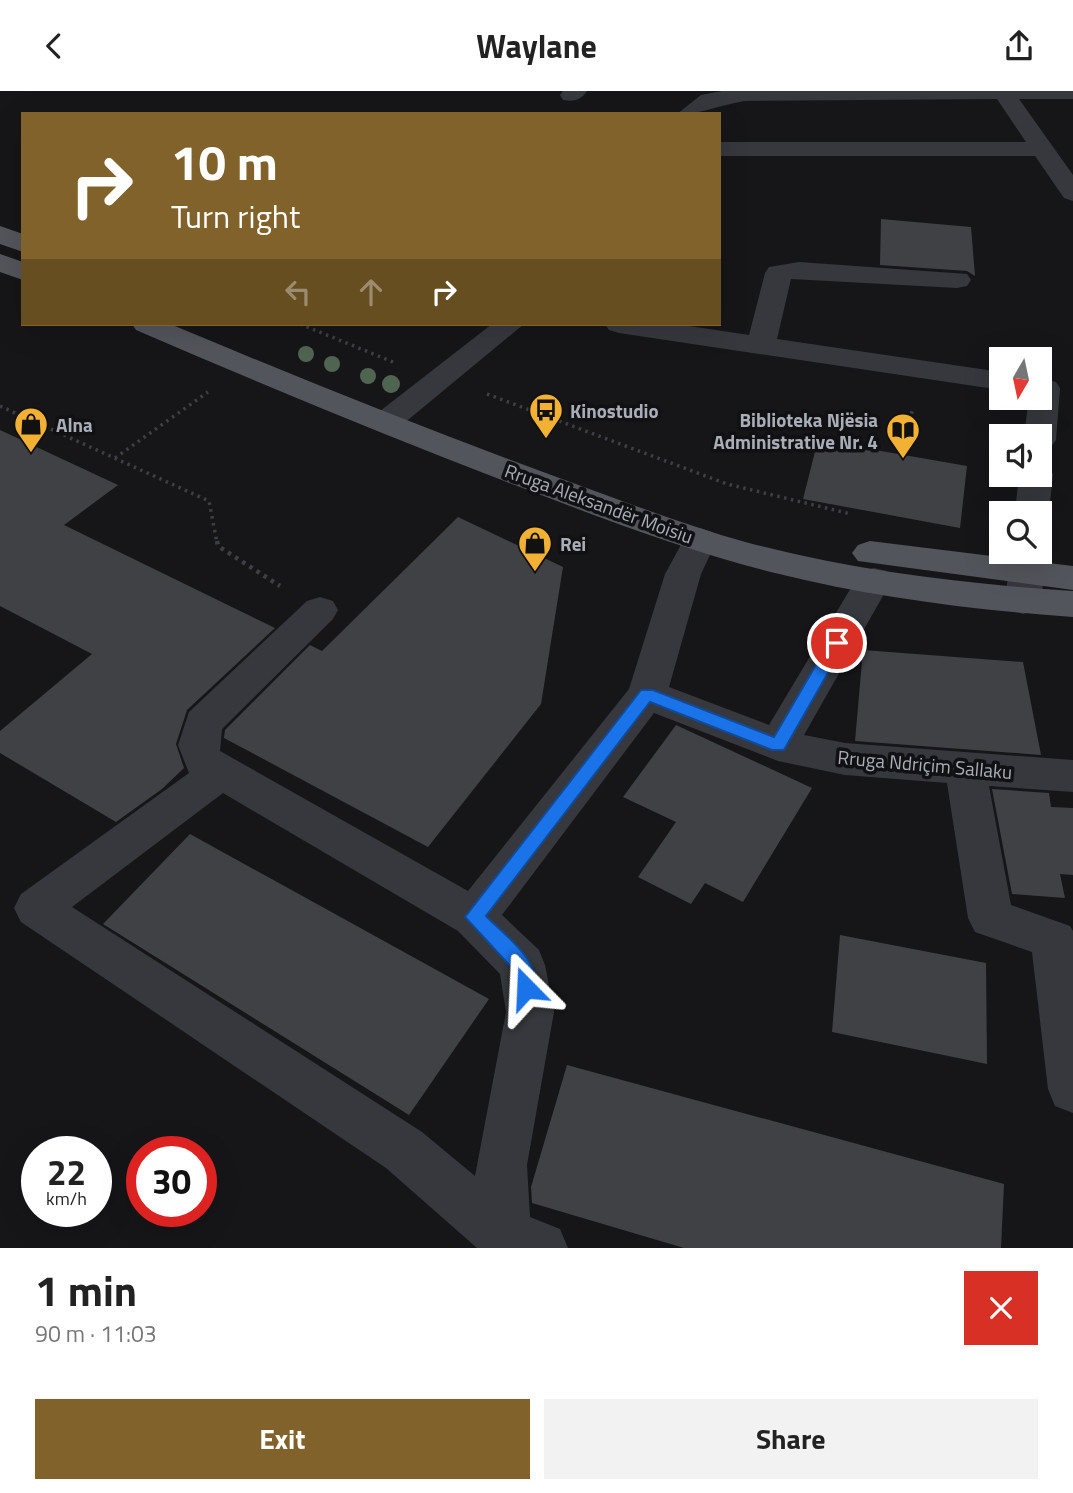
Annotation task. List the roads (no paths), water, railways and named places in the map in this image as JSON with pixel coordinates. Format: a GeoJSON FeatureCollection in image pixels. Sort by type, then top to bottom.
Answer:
{"type":"FeatureCollection","features":[{"type":"Feature","properties":{"kind":"main road"},"geometry":{"type":"LineString","coordinates":[[0,234],[21,243]]}},
{"type":"Feature","properties":{"kind":"main road"},"geometry":{"type":"LineString","coordinates":[[0,263],[21,271]]}},
{"type":"Feature","properties":{"kind":"main road","name":"Rruga Aleksandër Moisiu"},"geometry":{"type":"LineString","coordinates":[[152,326],[396,414],[743,527],[858,551],[1026,575],[1073,578]]}},
{"type":"Feature","properties":{"kind":"main road","name":"Rruga Aleksandër Moisiu"},"geometry":{"type":"LineString","coordinates":[[218,326],[508,471],[700,540],[775,561],[874,580],[1026,575],[1073,604]]}},
{"type":"Feature","properties":{"kind":"street"},"geometry":{"type":"LineString","coordinates":[[1003,92],[1073,193]]}},
{"type":"Feature","properties":{"kind":"street"},"geometry":{"type":"LineString","coordinates":[[691,112],[709,100],[724,95],[1073,92]]}},
{"type":"Feature","properties":{"kind":"street"},"geometry":{"type":"LineString","coordinates":[[721,149],[1042,149]]}},
{"type":"Feature","properties":{"kind":"street"},"geometry":{"type":"LineString","coordinates":[[761,345],[779,273],[799,270],[957,280]]}},
{"type":"Feature","properties":{"kind":"street"},"geometry":{"type":"LineString","coordinates":[[396,414],[508,326]]}},
{"type":"Feature","properties":{"kind":"street"},"geometry":{"type":"LineString","coordinates":[[633,326],[989,379]]}},
{"type":"Feature","properties":{"kind":"street"},"geometry":{"type":"LineString","coordinates":[[474,917],[647,694],[683,574],[700,540]]}},
{"type":"Feature","properties":{"kind":"street"},"geometry":{"type":"LineString","coordinates":[[778,745],[874,580]]}},
{"type":"Feature","properties":{"kind":"street"},"geometry":{"type":"LineString","coordinates":[[320,610],[203,723],[198,745],[203,761],[474,917],[522,965],[530,1012],[501,1165],[520,1244]]}},
{"type":"Feature","properties":{"kind":"street","name":"Rruga Ndriçim Sallaku"},"geometry":{"type":"LineString","coordinates":[[647,694],[778,745],[845,759],[1073,776]]}},
{"type":"Feature","properties":{"kind":"street"},"geometry":{"type":"LineString","coordinates":[[965,769],[991,918],[1054,940],[1073,1089]]}},
{"type":"Feature","properties":{"kind":"street"},"geometry":{"type":"LineString","coordinates":[[220,772],[37,908],[404,1150],[520,1244]]}},
{"type":"Feature","properties":{"kind":"place","name":"Kinostudio"},"geometry":{"type":"Point","coordinates":[546,440]}},
{"type":"Feature","properties":{"kind":"place","name":"Alna"},"geometry":{"type":"Point","coordinates":[31,454]}},
{"type":"Feature","properties":{"kind":"place","name":"Biblioteka Njësia Administrative Nr. 4"},"geometry":{"type":"Point","coordinates":[903,460]}},
{"type":"Feature","properties":{"kind":"place","name":"Rei"},"geometry":{"type":"Point","coordinates":[535,573]}}]}
